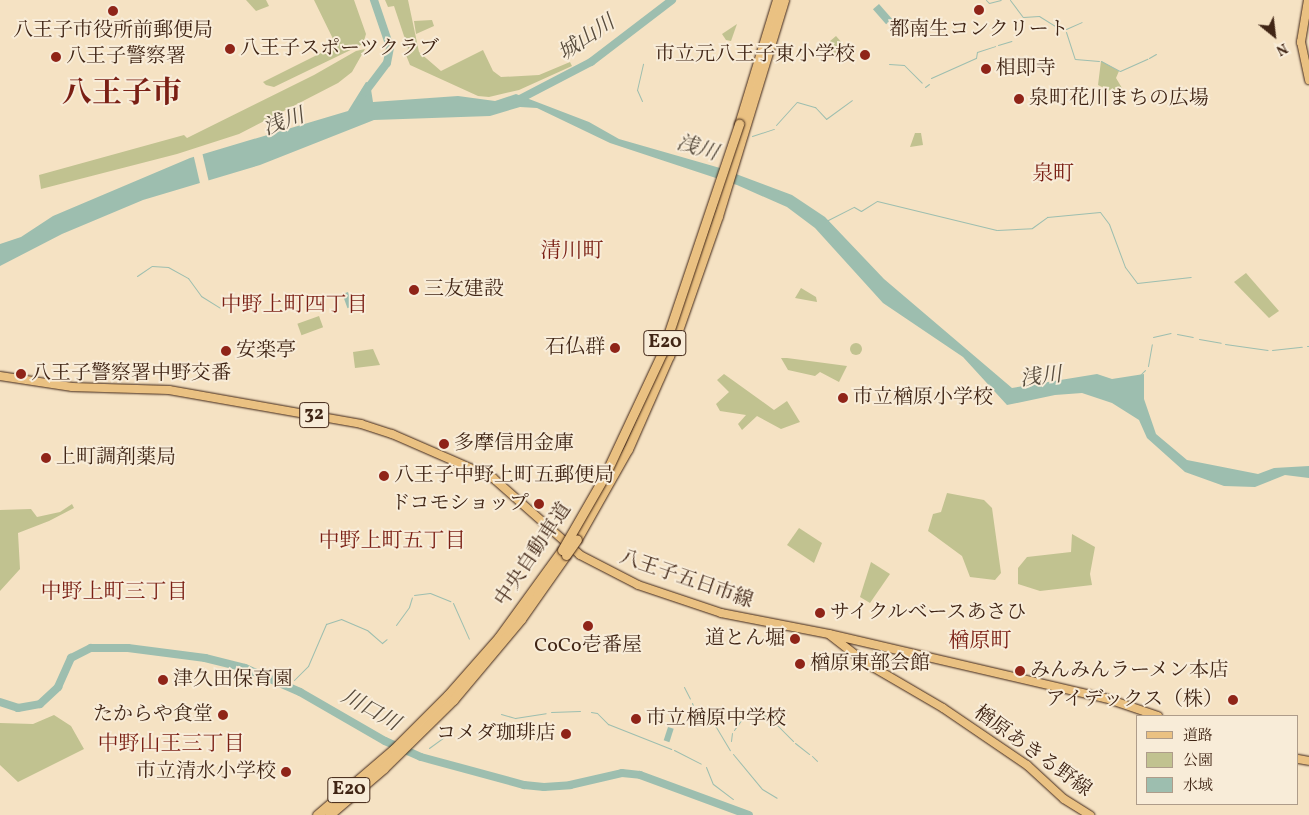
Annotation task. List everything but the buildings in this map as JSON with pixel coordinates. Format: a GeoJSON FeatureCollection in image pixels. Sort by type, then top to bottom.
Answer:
{"type":"FeatureCollection","features":[{"type":"Feature","properties":{"kind":"highway","name":"中央自動車道"},"geometry":{"type":"LineString","coordinates":[[329,815],[411,738],[487,662],[564,553],[577,539],[628,449],[669,356],[708,248],[773,21],[777,0]]}},
{"type":"Feature","properties":{"kind":"highway","name":"中央自動車道"},"geometry":{"type":"LineString","coordinates":[[773,21],[784,0]]}},
{"type":"Feature","properties":{"kind":"highway","name":"中央自動車道"},"geometry":{"type":"LineString","coordinates":[[564,553],[620,445],[662,353],[743,125]]}},
{"type":"Feature","properties":{"kind":"highway","name":"中央自動車道"},"geometry":{"type":"LineString","coordinates":[[318,815],[382,766]]}},
{"type":"Feature","properties":{"kind":"main road"},"geometry":{"type":"LineString","coordinates":[[1308,0],[1301,42],[1309,80]]}},
{"type":"Feature","properties":{"kind":"main road","name":"八王子五日市線"},"geometry":{"type":"LineString","coordinates":[[0,376],[72,387],[169,390],[345,420],[382,431],[493,478],[580,555],[625,580],[721,613],[829,634],[1112,700],[1155,715]]}},
{"type":"Feature","properties":{"kind":"main road","name":"楢原あきる野線"},"geometry":{"type":"LineString","coordinates":[[829,634],[866,663],[943,708],[1027,765],[1064,798],[1090,815]]}},
{"type":"Feature","properties":{"kind":"green space"},"geometry":{"type":"Polygon","coordinates":[[[246,0],[266,0],[269,6],[256,11],[246,0]]]}},
{"type":"Feature","properties":{"kind":"green space"},"geometry":{"type":"Polygon","coordinates":[[[314,0],[354,0],[366,34],[363,44],[274,87],[266,85],[263,82],[333,47],[335,43],[314,0]]]}},
{"type":"Feature","properties":{"kind":"green space"},"geometry":{"type":"Polygon","coordinates":[[[385,0],[408,0],[419,52],[441,71],[483,50],[493,71],[501,77],[539,75],[570,62],[572,66],[519,90],[489,97],[478,96],[410,65],[406,55],[408,48],[394,6],[388,7],[385,0]]]}},
{"type":"Feature","properties":{"kind":"green space"},"geometry":{"type":"Polygon","coordinates":[[[432,20],[434,26],[416,34],[414,21],[432,20]]]}},
{"type":"Feature","properties":{"kind":"green space"},"geometry":{"type":"Polygon","coordinates":[[[737,24],[731,41],[726,40],[722,34],[737,24]]]}},
{"type":"Feature","properties":{"kind":"green space"},"geometry":{"type":"Polygon","coordinates":[[[836,36],[849,51],[840,59],[827,44],[836,36]]]}},
{"type":"Feature","properties":{"kind":"green space"},"geometry":{"type":"Polygon","coordinates":[[[365,49],[352,72],[338,83],[239,134],[177,154],[41,189],[39,175],[184,135],[187,138],[314,75],[356,51],[365,49]]]}},
{"type":"Feature","properties":{"kind":"green space"},"geometry":{"type":"Polygon","coordinates":[[[1101,61],[1119,71],[1116,78],[1122,88],[1110,91],[1098,85],[1101,61]]]}},
{"type":"Feature","properties":{"kind":"green space"},"geometry":{"type":"Polygon","coordinates":[[[915,133],[921,133],[923,145],[910,147],[915,133]]]}},
{"type":"Feature","properties":{"kind":"green space"},"geometry":{"type":"Polygon","coordinates":[[[1246,273],[1279,311],[1269,318],[1234,282],[1246,273]]]}},
{"type":"Feature","properties":{"kind":"green space"},"geometry":{"type":"Polygon","coordinates":[[[801,288],[816,297],[817,302],[795,298],[801,288]]]}},
{"type":"Feature","properties":{"kind":"green space"},"geometry":{"type":"Polygon","coordinates":[[[319,316],[323,327],[301,335],[297,324],[319,316]]]}},
{"type":"Feature","properties":{"kind":"green space"},"geometry":{"type":"Polygon","coordinates":[[[856,343],[862,349],[856,355],[850,349],[856,343]]]}},
{"type":"Feature","properties":{"kind":"green space"},"geometry":{"type":"Polygon","coordinates":[[[373,349],[380,365],[355,368],[353,352],[373,349]]]}},
{"type":"Feature","properties":{"kind":"green space"},"geometry":{"type":"Polygon","coordinates":[[[781,358],[847,366],[839,382],[820,372],[815,376],[788,370],[781,358]]]}},
{"type":"Feature","properties":{"kind":"green space"},"geometry":{"type":"Polygon","coordinates":[[[724,374],[774,410],[787,401],[800,422],[781,429],[757,416],[742,430],[738,424],[746,415],[720,411],[716,404],[729,392],[717,380],[724,374]]]}},
{"type":"Feature","properties":{"kind":"green space"},"geometry":{"type":"Polygon","coordinates":[[[947,493],[984,500],[992,508],[1001,573],[995,580],[970,577],[962,556],[928,531],[933,514],[941,512],[947,493]]]}},
{"type":"Feature","properties":{"kind":"green space"},"geometry":{"type":"Polygon","coordinates":[[[72,504],[74,508],[49,521],[18,533],[20,569],[0,591],[0,510],[31,509],[37,517],[60,512],[72,504]]]}},
{"type":"Feature","properties":{"kind":"green space"},"geometry":{"type":"Polygon","coordinates":[[[799,528],[822,543],[814,563],[787,545],[799,528]]]}},
{"type":"Feature","properties":{"kind":"green space"},"geometry":{"type":"Polygon","coordinates":[[[1072,534],[1095,547],[1090,574],[1092,585],[1040,591],[1018,584],[1018,568],[1027,557],[1071,552],[1072,534]]]}},
{"type":"Feature","properties":{"kind":"green space"},"geometry":{"type":"Polygon","coordinates":[[[871,562],[890,574],[870,603],[860,597],[871,562]]]}},
{"type":"Feature","properties":{"kind":"green space"},"geometry":{"type":"Polygon","coordinates":[[[54,715],[71,726],[84,749],[18,782],[0,765],[0,723],[33,724],[54,715]]]}},
{"type":"Feature","properties":{"kind":"water"},"geometry":{"type":"Polygon","coordinates":[[[879,4],[892,19],[886,24],[873,9],[879,4]]]}},
{"type":"Feature","properties":{"kind":"water"},"geometry":{"type":"Polygon","coordinates":[[[366,82],[370,83],[373,102],[458,96],[495,101],[516,94],[589,122],[619,139],[720,168],[792,195],[825,217],[884,279],[1012,388],[1097,374],[1112,379],[1144,374],[1144,399],[1156,434],[1187,460],[1258,474],[1274,468],[1309,466],[1309,478],[1285,475],[1255,487],[1224,486],[1185,472],[1147,438],[1139,420],[1112,403],[1082,393],[1055,395],[1007,405],[963,357],[883,303],[815,228],[787,207],[737,185],[610,143],[537,108],[520,107],[490,116],[374,120],[260,165],[143,200],[62,234],[0,266],[0,244],[21,237],[53,216],[190,158],[348,111],[366,82]]]}},
{"type":"Feature","properties":{"kind":"water"},"geometry":{"type":"Polygon","coordinates":[[[348,292],[353,306],[347,308],[342,294],[348,292]]]}},
{"type":"Feature","properties":{"kind":"water"},"geometry":{"type":"Polygon","coordinates":[[[668,727],[674,729],[669,742],[664,740],[668,727]]]}},
{"type":"Feature","properties":{"kind":"pier"},"geometry":{"type":"Polygon","coordinates":[[[202,152],[209,182],[200,184],[193,154],[202,152]]]}},
{"type":"Feature","properties":{"kind":"waterway"},"geometry":{"type":"LineString","coordinates":[[365,92],[387,63],[390,47],[374,0]]}},
{"type":"Feature","properties":{"kind":"waterway","name":"城山川"},"geometry":{"type":"LineString","coordinates":[[516,101],[591,62],[672,0]]}},
{"type":"Feature","properties":{"kind":"waterway"},"geometry":{"type":"LineString","coordinates":[[986,0],[989,3],[1001,0]]}},
{"type":"Feature","properties":{"kind":"waterway"},"geometry":{"type":"LineString","coordinates":[[1010,0],[1023,17],[1039,16],[1058,28],[1066,29],[1082,22]]}},
{"type":"Feature","properties":{"kind":"waterway"},"geometry":{"type":"LineString","coordinates":[[1066,32],[1075,59],[1099,61]]}},
{"type":"Feature","properties":{"kind":"waterway"},"geometry":{"type":"LineString","coordinates":[[998,45],[1011,41]]}},
{"type":"Feature","properties":{"kind":"waterway"},"geometry":{"type":"LineString","coordinates":[[931,78],[976,58],[977,52],[995,46]]}},
{"type":"Feature","properties":{"kind":"waterway"},"geometry":{"type":"LineString","coordinates":[[1149,58],[1156,54]]}},
{"type":"Feature","properties":{"kind":"waterway"},"geometry":{"type":"LineString","coordinates":[[1101,61],[1120,71],[1147,59]]}},
{"type":"Feature","properties":{"kind":"waterway"},"geometry":{"type":"LineString","coordinates":[[642,101],[637,90],[643,64]]}},
{"type":"Feature","properties":{"kind":"waterway"},"geometry":{"type":"LineString","coordinates":[[889,64],[904,65],[922,83]]}},
{"type":"Feature","properties":{"kind":"waterway"},"geometry":{"type":"LineString","coordinates":[[925,87],[929,84]]}},
{"type":"Feature","properties":{"kind":"waterway"},"geometry":{"type":"LineString","coordinates":[[776,125],[797,102],[815,107],[826,119],[852,100]]}},
{"type":"Feature","properties":{"kind":"waterway"},"geometry":{"type":"LineString","coordinates":[[752,136],[774,129]]}},
{"type":"Feature","properties":{"kind":"waterway"},"geometry":{"type":"LineString","coordinates":[[828,220],[854,207],[861,211],[877,201],[997,230],[1032,228],[1047,217],[1100,212],[1109,224],[1125,267],[1137,283],[1191,277]]}},
{"type":"Feature","properties":{"kind":"waterway"},"geometry":{"type":"LineString","coordinates":[[137,276],[152,266],[168,267],[188,278],[201,296],[220,308]]}},
{"type":"Feature","properties":{"kind":"waterway"},"geometry":{"type":"LineString","coordinates":[[1153,337],[1171,333]]}},
{"type":"Feature","properties":{"kind":"waterway"},"geometry":{"type":"LineString","coordinates":[[1177,334],[1193,337]]}},
{"type":"Feature","properties":{"kind":"waterway"},"geometry":{"type":"LineString","coordinates":[[1199,339],[1221,343]]}},
{"type":"Feature","properties":{"kind":"waterway"},"geometry":{"type":"LineString","coordinates":[[1148,366],[1152,344]]}},
{"type":"Feature","properties":{"kind":"waterway"},"geometry":{"type":"LineString","coordinates":[[1225,344],[1268,350]]}},
{"type":"Feature","properties":{"kind":"waterway"},"geometry":{"type":"LineString","coordinates":[[1272,350],[1302,347]]}},
{"type":"Feature","properties":{"kind":"waterway"},"geometry":{"type":"LineString","coordinates":[[1140,375],[1145,370]]}},
{"type":"Feature","properties":{"kind":"waterway"},"geometry":{"type":"LineString","coordinates":[[414,595],[430,593],[450,601]]}},
{"type":"Feature","properties":{"kind":"waterway"},"geometry":{"type":"LineString","coordinates":[[396,625],[409,607],[412,597]]}},
{"type":"Feature","properties":{"kind":"waterway"},"geometry":{"type":"LineString","coordinates":[[453,603],[469,639]]}},
{"type":"Feature","properties":{"kind":"waterway"},"geometry":{"type":"LineString","coordinates":[[294,680],[308,666],[326,624],[341,619],[367,630],[382,643],[387,639]]}},
{"type":"Feature","properties":{"kind":"waterway","name":"川口川"},"geometry":{"type":"LineString","coordinates":[[0,702],[18,708],[40,704],[58,687],[71,658],[91,648],[128,648],[205,658],[245,668],[300,692],[385,741],[421,757],[524,785],[544,787],[570,785],[622,773],[640,775],[749,815]]}},
{"type":"Feature","properties":{"kind":"waterway"},"geometry":{"type":"LineString","coordinates":[[684,687],[690,699]]}},
{"type":"Feature","properties":{"kind":"waterway"},"geometry":{"type":"LineString","coordinates":[[692,703],[696,713],[716,727],[730,750]]}},
{"type":"Feature","properties":{"kind":"waterway"},"geometry":{"type":"LineString","coordinates":[[734,730],[748,711],[756,709],[774,722],[793,741]]}},
{"type":"Feature","properties":{"kind":"waterway"},"geometry":{"type":"LineString","coordinates":[[551,712],[580,711]]}},
{"type":"Feature","properties":{"kind":"waterway"},"geometry":{"type":"LineString","coordinates":[[591,712],[597,713],[608,724],[671,749]]}},
{"type":"Feature","properties":{"kind":"waterway"},"geometry":{"type":"LineString","coordinates":[[501,714],[515,718],[546,713]]}},
{"type":"Feature","properties":{"kind":"waterway"},"geometry":{"type":"LineString","coordinates":[[429,748],[451,732]]}},
{"type":"Feature","properties":{"kind":"waterway"},"geometry":{"type":"LineString","coordinates":[[731,741],[732,733]]}},
{"type":"Feature","properties":{"kind":"waterway"},"geometry":{"type":"LineString","coordinates":[[795,743],[809,754]]}},
{"type":"Feature","properties":{"kind":"waterway"},"geometry":{"type":"LineString","coordinates":[[674,750],[701,764]]}},
{"type":"Feature","properties":{"kind":"waterway"},"geometry":{"type":"LineString","coordinates":[[733,754],[762,789],[777,798]]}},
{"type":"Feature","properties":{"kind":"waterway"},"geometry":{"type":"LineString","coordinates":[[812,756],[817,761]]}},
{"type":"Feature","properties":{"kind":"waterway"},"geometry":{"type":"LineString","coordinates":[[706,767],[713,784],[733,799]]}},
{"type":"Feature","properties":{"kind":"place","name":"都南生コンクリート"},"geometry":{"type":"Point","coordinates":[979,10]}},
{"type":"Feature","properties":{"kind":"place","name":"八王子市役所前郵便局"},"geometry":{"type":"Point","coordinates":[113,11]}},
{"type":"Feature","properties":{"kind":"place","name":"八王子スポーツクラブ"},"geometry":{"type":"Point","coordinates":[230,49]}},
{"type":"Feature","properties":{"kind":"place","name":"市立元八王子東小学校"},"geometry":{"type":"Point","coordinates":[865,55]}},
{"type":"Feature","properties":{"kind":"place","name":"八王子警察署"},"geometry":{"type":"Point","coordinates":[56,57]}},
{"type":"Feature","properties":{"kind":"place","name":"相即寺"},"geometry":{"type":"Point","coordinates":[986,69]}},
{"type":"Feature","properties":{"kind":"place","name":"泉町花川まちの広場"},"geometry":{"type":"Point","coordinates":[1019,99]}},
{"type":"Feature","properties":{"kind":"place","name":"三友建設"},"geometry":{"type":"Point","coordinates":[414,290]}},
{"type":"Feature","properties":{"kind":"place","name":"石仏群"},"geometry":{"type":"Point","coordinates":[615,348]}},
{"type":"Feature","properties":{"kind":"place","name":"安楽亭"},"geometry":{"type":"Point","coordinates":[226,351]}},
{"type":"Feature","properties":{"kind":"place","name":"八王子警察署中野交番"},"geometry":{"type":"Point","coordinates":[21,374]}},
{"type":"Feature","properties":{"kind":"place","name":"市立楢原小学校"},"geometry":{"type":"Point","coordinates":[843,398]}},
{"type":"Feature","properties":{"kind":"place","name":"多摩信用金庫"},"geometry":{"type":"Point","coordinates":[444,444]}},
{"type":"Feature","properties":{"kind":"place","name":"上町調剤薬局"},"geometry":{"type":"Point","coordinates":[46,458]}},
{"type":"Feature","properties":{"kind":"place","name":"八王子中野上町五郵便局"},"geometry":{"type":"Point","coordinates":[384,476]}},
{"type":"Feature","properties":{"kind":"place","name":"ドコモショップ"},"geometry":{"type":"Point","coordinates":[539,504]}},
{"type":"Feature","properties":{"kind":"place","name":"サイクルベースあさひ"},"geometry":{"type":"Point","coordinates":[820,613]}},
{"type":"Feature","properties":{"kind":"place","name":"CoCo壱番屋"},"geometry":{"type":"Point","coordinates":[588,626]}},
{"type":"Feature","properties":{"kind":"place","name":"道とん堀"},"geometry":{"type":"Point","coordinates":[795,639]}},
{"type":"Feature","properties":{"kind":"place","name":"楢原東部会館"},"geometry":{"type":"Point","coordinates":[800,664]}},
{"type":"Feature","properties":{"kind":"place","name":"みんみんラーメン本店"},"geometry":{"type":"Point","coordinates":[1020,671]}},
{"type":"Feature","properties":{"kind":"place","name":"津久田保育園"},"geometry":{"type":"Point","coordinates":[163,680]}},
{"type":"Feature","properties":{"kind":"place","name":"アイデックス（株）"},"geometry":{"type":"Point","coordinates":[1233,700]}},
{"type":"Feature","properties":{"kind":"place","name":"たからや食堂"},"geometry":{"type":"Point","coordinates":[223,715]}},
{"type":"Feature","properties":{"kind":"place","name":"市立楢原中学校"},"geometry":{"type":"Point","coordinates":[636,719]}},
{"type":"Feature","properties":{"kind":"place","name":"コメダ珈琲店"},"geometry":{"type":"Point","coordinates":[566,734]}},
{"type":"Feature","properties":{"kind":"place","name":"市立清水小学校"},"geometry":{"type":"Point","coordinates":[286,772]}},
{"type":"Feature","properties":{"kind":"district","name":"八王子市"},"geometry":{"type":"Point","coordinates":[122,94]}},
{"type":"Feature","properties":{"kind":"district","name":"泉町"},"geometry":{"type":"Point","coordinates":[1053,175]}},
{"type":"Feature","properties":{"kind":"district","name":"清川町"},"geometry":{"type":"Point","coordinates":[572,252]}},
{"type":"Feature","properties":{"kind":"district","name":"中野上町四丁目"},"geometry":{"type":"Point","coordinates":[294,306]}},
{"type":"Feature","properties":{"kind":"district","name":"中野上町五丁目"},"geometry":{"type":"Point","coordinates":[392,542]}},
{"type":"Feature","properties":{"kind":"district","name":"中野上町三丁目"},"geometry":{"type":"Point","coordinates":[114,593]}},
{"type":"Feature","properties":{"kind":"district","name":"楢原町"},"geometry":{"type":"Point","coordinates":[980,642]}},
{"type":"Feature","properties":{"kind":"district","name":"中野山王三丁目"},"geometry":{"type":"Point","coordinates":[171,745]}},
{"type":"Feature","properties":{"kind":"water label","name":"浅川"},"geometry":{"type":"Point","coordinates":[284,123]}},
{"type":"Feature","properties":{"kind":"water label","name":"浅川"},"geometry":{"type":"Point","coordinates":[697,149]}},
{"type":"Feature","properties":{"kind":"water label","name":"浅川"},"geometry":{"type":"Point","coordinates":[1041,378]}}]}
